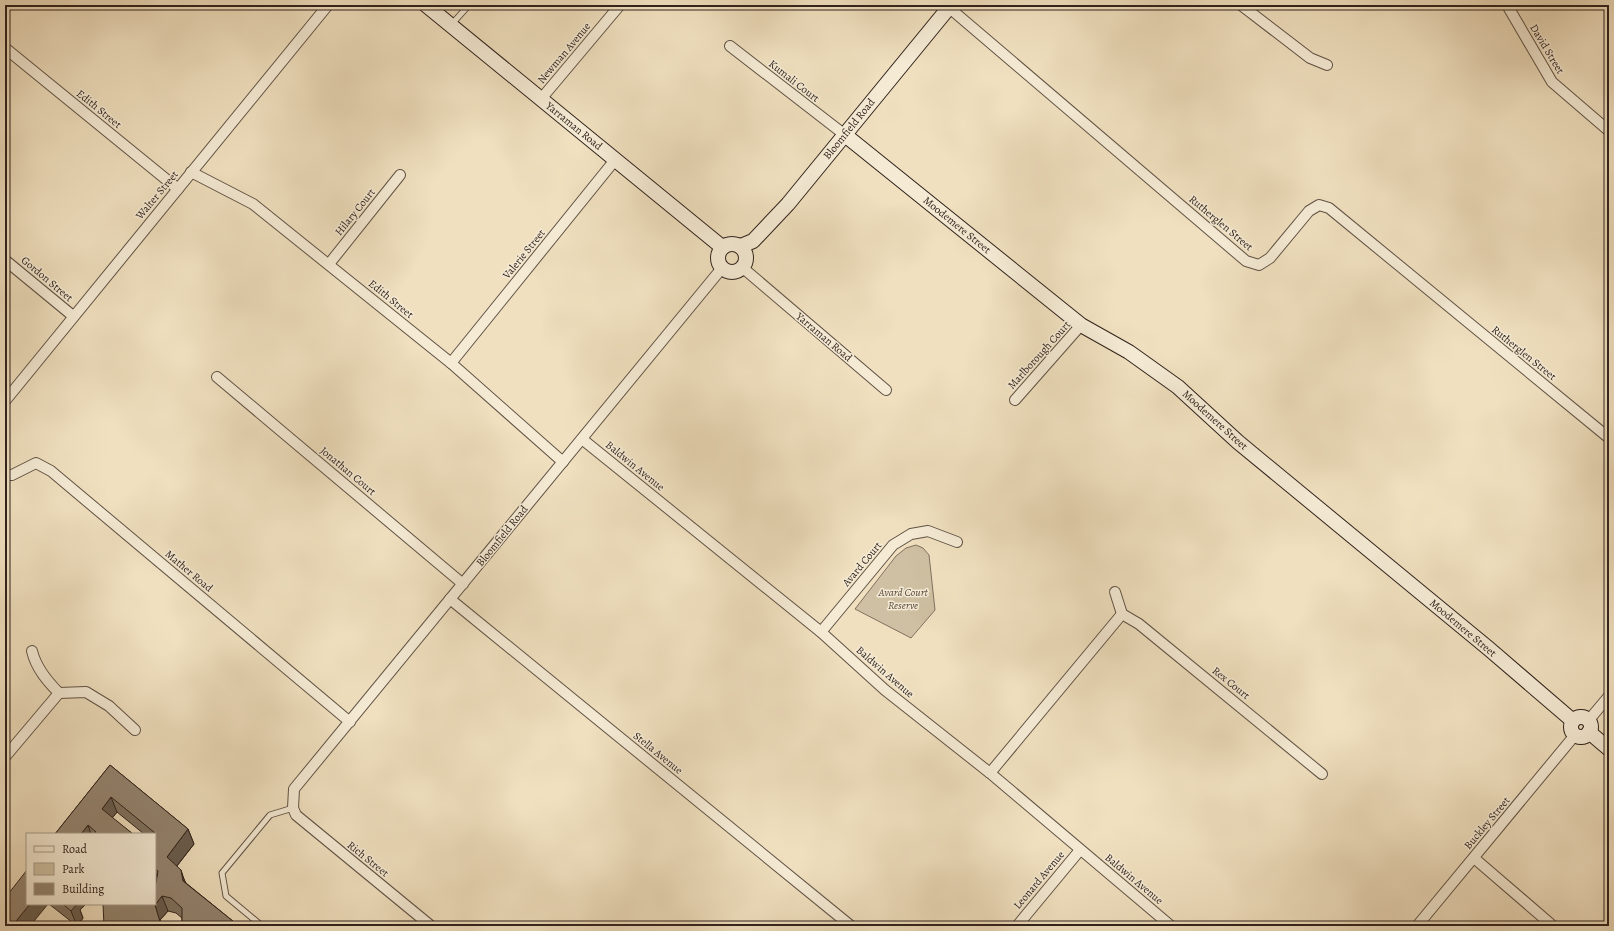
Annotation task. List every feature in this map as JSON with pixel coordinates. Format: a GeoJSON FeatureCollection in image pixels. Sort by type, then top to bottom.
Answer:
{"type":"FeatureCollection","features":[{"type":"Feature","properties":{"kind":"street","name":"Walter Street"},"geometry":{"type":"LineString","coordinates":[[5,401],[328,5]]}},
{"type":"Feature","properties":{"kind":"street","name":"Yarraman Road"},"geometry":{"type":"LineString","coordinates":[[426,5],[722,247]]}},
{"type":"Feature","properties":{"kind":"street","name":"Newman Avenue"},"geometry":{"type":"LineString","coordinates":[[541,99],[620,5]]}},
{"type":"Feature","properties":{"kind":"street"},"geometry":{"type":"LineString","coordinates":[[1241,5],[1310,58],[1327,65]]}},
{"type":"Feature","properties":{"kind":"street","name":"David Street"},"geometry":{"type":"LineString","coordinates":[[1507,5],[1552,82],[1609,132]]}},
{"type":"Feature","properties":{"kind":"street","name":"Bloomfield Road"},"geometry":{"type":"LineString","coordinates":[[741,246],[753,241],[788,204],[949,6]]}},
{"type":"Feature","properties":{"kind":"street","name":"Rutherglen Street"},"geometry":{"type":"LineString","coordinates":[[949,6],[1246,261],[1259,265],[1270,258],[1309,211],[1319,205],[1329,208],[1609,438]]}},
{"type":"Feature","properties":{"kind":"street","name":"Kumali Court"},"geometry":{"type":"LineString","coordinates":[[730,46],[845,134]]}},
{"type":"Feature","properties":{"kind":"street","name":"Edith Street"},"geometry":{"type":"LineString","coordinates":[[5,48],[178,189]]}},
{"type":"Feature","properties":{"kind":"street","name":"Moodemere Street"},"geometry":{"type":"LineString","coordinates":[[845,134],[1081,325],[1129,352],[1178,387],[1238,442],[1488,648],[1573,721],[1571,727],[1573,733],[1584,730]]}},
{"type":"Feature","properties":{"kind":"street","name":"Valerie Street"},"geometry":{"type":"LineString","coordinates":[[451,364],[615,160]]}},
{"type":"Feature","properties":{"kind":"street","name":"Edith Street"},"geometry":{"type":"LineString","coordinates":[[191,172],[253,204],[451,364],[563,462]]}},
{"type":"Feature","properties":{"kind":"street","name":"Hilary Court"},"geometry":{"type":"LineString","coordinates":[[329,264],[400,175]]}},
{"type":"Feature","properties":{"kind":"street"},"geometry":{"type":"LineString","coordinates":[[734,243],[741,246],[746,254],[746,264],[743,268],[739,271],[730,272],[722,268],[718,260],[722,247],[734,243]]}},
{"type":"Feature","properties":{"kind":"street","name":"Gordon Street"},"geometry":{"type":"LineString","coordinates":[[5,260],[74,316]]}},
{"type":"Feature","properties":{"kind":"street","name":"Bloomfield Road"},"geometry":{"type":"LineString","coordinates":[[293,808],[294,789],[722,268]]}},
{"type":"Feature","properties":{"kind":"street","name":"Yarraman Road"},"geometry":{"type":"LineString","coordinates":[[743,268],[886,390]]}},
{"type":"Feature","properties":{"kind":"street","name":"Marlborough Court"},"geometry":{"type":"LineString","coordinates":[[1015,400],[1081,325]]}},
{"type":"Feature","properties":{"kind":"street","name":"Jonathan Court"},"geometry":{"type":"LineString","coordinates":[[217,377],[463,584]]}},
{"type":"Feature","properties":{"kind":"street","name":"Baldwin Avenue"},"geometry":{"type":"LineString","coordinates":[[582,439],[821,632],[885,690],[990,773],[1171,926]]}},
{"type":"Feature","properties":{"kind":"street","name":"Mather Road"},"geometry":{"type":"LineString","coordinates":[[5,475],[12,475],[36,464],[51,471],[350,722]]}},
{"type":"Feature","properties":{"kind":"street","name":"Avard Court"},"geometry":{"type":"LineString","coordinates":[[821,632],[893,544],[911,534],[928,531],[957,542]]}},
{"type":"Feature","properties":{"kind":"street"},"geometry":{"type":"LineString","coordinates":[[990,773],[1122,614],[1115,592]]}},
{"type":"Feature","properties":{"kind":"street","name":"Stella Avenue"},"geometry":{"type":"LineString","coordinates":[[450,599],[851,926]]}},
{"type":"Feature","properties":{"kind":"street","name":"Rex Court"},"geometry":{"type":"LineString","coordinates":[[1122,614],[1139,624],[1322,774]]}},
{"type":"Feature","properties":{"kind":"street"},"geometry":{"type":"LineString","coordinates":[[32,651],[34,661],[48,682],[59,693],[86,692],[109,706],[135,730]]}},
{"type":"Feature","properties":{"kind":"street"},"geometry":{"type":"LineString","coordinates":[[5,757],[59,693]]}},
{"type":"Feature","properties":{"kind":"street","name":"Buckley Street"},"geometry":{"type":"LineString","coordinates":[[1416,926],[1584,730],[1609,696]]}},
{"type":"Feature","properties":{"kind":"street"},"geometry":{"type":"LineString","coordinates":[[1584,730],[1609,749]]}},
{"type":"Feature","properties":{"kind":"street","name":"Rich Street"},"geometry":{"type":"LineString","coordinates":[[293,808],[296,815],[431,926]]}},
{"type":"Feature","properties":{"kind":"street","name":"Leonard Avenue"},"geometry":{"type":"LineString","coordinates":[[1017,926],[1080,850]]}},
{"type":"Feature","properties":{"kind":"street"},"geometry":{"type":"LineString","coordinates":[[1474,858],[1553,926]]}},
{"type":"Feature","properties":{"kind":"lane"},"geometry":{"type":"LineString","coordinates":[[451,25],[469,5]]}},
{"type":"Feature","properties":{"kind":"lane"},"geometry":{"type":"LineString","coordinates":[[262,926],[226,896],[222,873],[270,815],[293,808]]}},
{"type":"Feature","properties":{"kind":"green space","name":"Avard Court Reserve"},"geometry":{"type":"Polygon","coordinates":[[[916,545],[923,548],[929,555],[935,610],[911,638],[855,609],[896,556],[906,548],[916,545]]]}},
{"type":"Feature","properties":{"kind":"building"},"geometry":{"type":"Polygon","coordinates":[[[110,765],[188,829],[167,857],[181,870],[183,881],[239,926],[104,926],[103,905],[155,905],[161,925],[182,924],[182,908],[171,898],[162,896],[156,904],[156,883],[158,871],[156,870],[156,833],[111,797],[102,809],[132,833],[96,833],[88,825],[82,833],[56,833],[110,765]]]}},
{"type":"Feature","properties":{"kind":"building"},"geometry":{"type":"Polygon","coordinates":[[[26,871],[26,905],[29,905],[12,926],[5,926],[5,898],[26,871]]]}},
{"type":"Feature","properties":{"kind":"building"},"geometry":{"type":"Polygon","coordinates":[[[64,905],[76,905],[71,911],[64,905]]]}}]}
